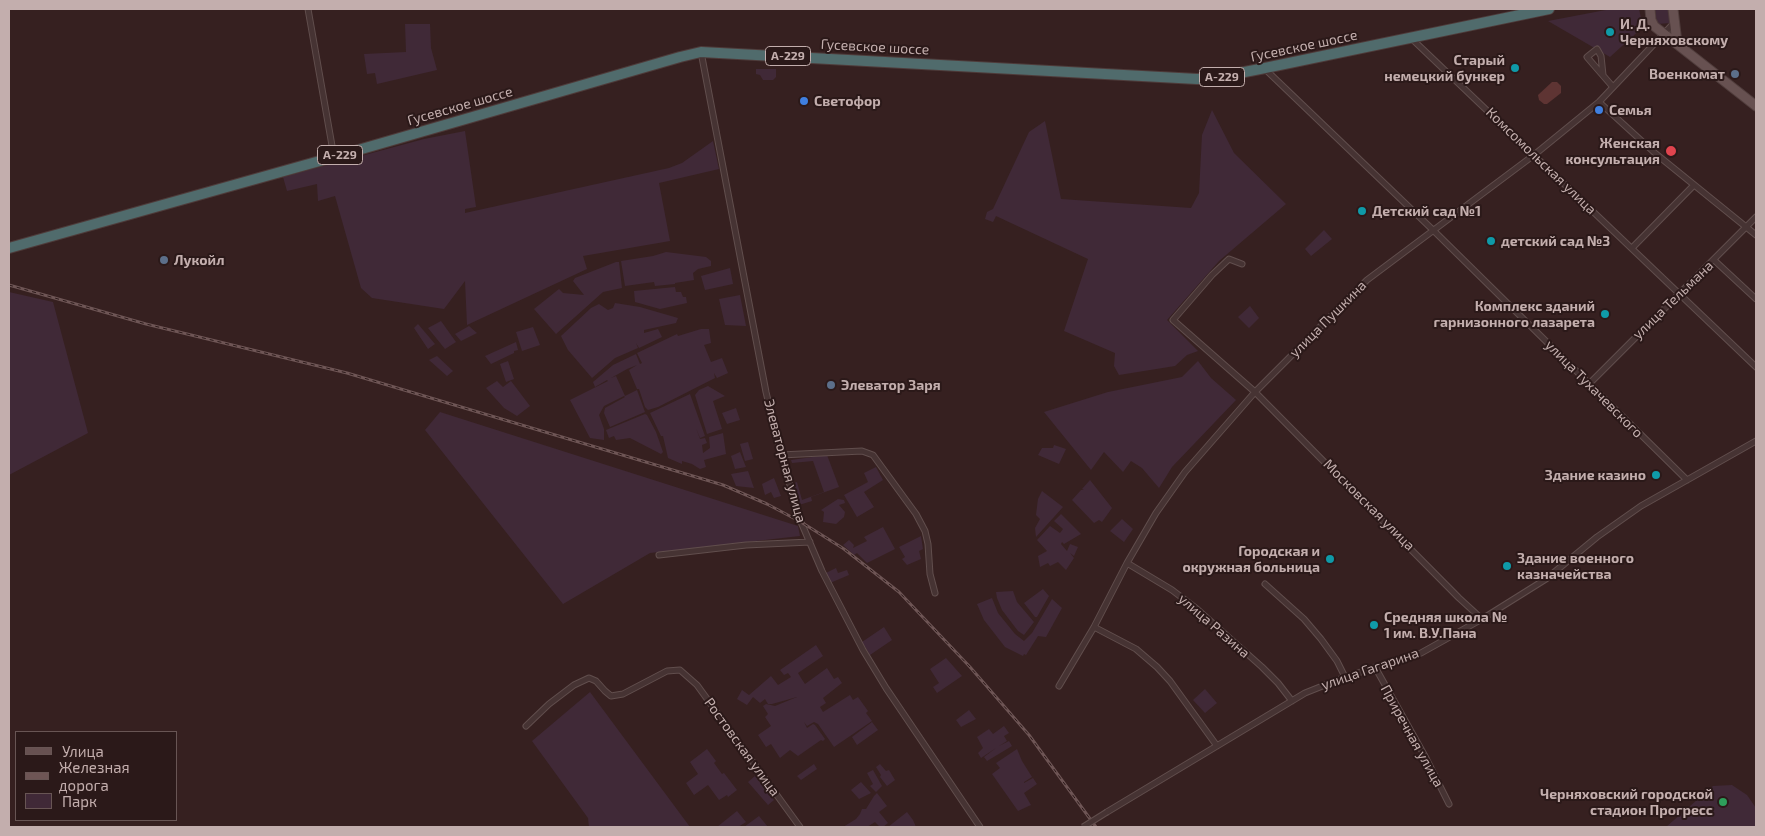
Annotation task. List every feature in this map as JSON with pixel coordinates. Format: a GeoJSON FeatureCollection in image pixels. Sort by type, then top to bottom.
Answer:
{"type":"FeatureCollection","features":[{"type":"Feature","properties":{"kind":"highway","name":"Гусевское шоссе"},"geometry":{"type":"LineString","coordinates":[[9,248],[334,157],[670,59],[701,52],[1198,80],[1265,68],[1549,9]]}},
{"type":"Feature","properties":{"kind":"main road"},"geometry":{"type":"LineString","coordinates":[[1650,9],[1652,23],[1756,106]]}},
{"type":"Feature","properties":{"kind":"main road"},"geometry":{"type":"LineString","coordinates":[[1673,9],[1677,43]]}},
{"type":"Feature","properties":{"kind":"street"},"geometry":{"type":"LineString","coordinates":[[308,9],[334,157]]}},
{"type":"Feature","properties":{"kind":"street","name":"улица Пушкина"},"geometry":{"type":"LineString","coordinates":[[1059,686],[1094,627],[1127,563],[1156,513],[1186,472],[1255,392],[1367,280],[1534,155],[1599,102],[1675,22]]}},
{"type":"Feature","properties":{"kind":"street","name":"Комсомольская улица"},"geometry":{"type":"LineString","coordinates":[[1411,38],[1679,292],[1756,368]]}},
{"type":"Feature","properties":{"kind":"street","name":"Элеваторная улица"},"geometry":{"type":"LineString","coordinates":[[701,52],[752,325],[781,455],[801,522],[841,611],[863,650],[886,688],[980,827]]}},
{"type":"Feature","properties":{"kind":"street","name":"улица Тухачевского"},"geometry":{"type":"LineString","coordinates":[[1265,68],[1687,480]]}},
{"type":"Feature","properties":{"kind":"street"},"geometry":{"type":"LineString","coordinates":[[1602,74],[1614,87]]}},
{"type":"Feature","properties":{"kind":"street"},"geometry":{"type":"LineString","coordinates":[[1599,102],[1656,154],[1756,235]]}},
{"type":"Feature","properties":{"kind":"street"},"geometry":{"type":"LineString","coordinates":[[1632,248],[1694,185]]}},
{"type":"Feature","properties":{"kind":"street","name":"улица Тельмана"},"geometry":{"type":"LineString","coordinates":[[1589,384],[1756,216]]}},
{"type":"Feature","properties":{"kind":"street","name":"Московская улица"},"geometry":{"type":"LineString","coordinates":[[1242,264],[1229,259],[1212,274],[1174,320],[1255,392],[1482,619]]}},
{"type":"Feature","properties":{"kind":"street"},"geometry":{"type":"LineString","coordinates":[[1714,260],[1756,299]]}},
{"type":"Feature","properties":{"kind":"street","name":"улица Гагарина"},"geometry":{"type":"LineString","coordinates":[[1083,827],[1320,686],[1421,653],[1482,619],[1546,579],[1598,537],[1641,506],[1756,441]]}},
{"type":"Feature","properties":{"kind":"street"},"geometry":{"type":"LineString","coordinates":[[781,455],[862,451],[873,455],[922,523],[927,538],[930,574],[935,593]]}},
{"type":"Feature","properties":{"kind":"street"},"geometry":{"type":"LineString","coordinates":[[659,555],[746,545],[810,542]]}},
{"type":"Feature","properties":{"kind":"street","name":"улица Разина"},"geometry":{"type":"LineString","coordinates":[[1127,563],[1172,590],[1197,609],[1278,683],[1292,701]]}},
{"type":"Feature","properties":{"kind":"street"},"geometry":{"type":"LineString","coordinates":[[1265,584],[1304,619],[1337,661],[1345,677]]}},
{"type":"Feature","properties":{"kind":"street"},"geometry":{"type":"LineString","coordinates":[[1094,627],[1136,649],[1157,667],[1175,688],[1217,746]]}},
{"type":"Feature","properties":{"kind":"street","name":"Приречная улица"},"geometry":{"type":"LineString","coordinates":[[1374,667],[1450,804]]}},
{"type":"Feature","properties":{"kind":"street","name":"Ростовская улица"},"geometry":{"type":"LineString","coordinates":[[526,726],[574,685],[589,678],[596,681],[611,696],[623,694],[667,671],[680,670],[697,685],[800,827]]}},
{"type":"Feature","properties":{"kind":"green space"},"geometry":{"type":"Polygon","coordinates":[[[1611,9],[1639,9],[1643,27],[1610,57],[1548,21],[1611,9]]]}},
{"type":"Feature","properties":{"kind":"green space"},"geometry":{"type":"Polygon","coordinates":[[[1655,9],[1669,9],[1671,23],[1657,24],[1655,9]]]}},
{"type":"Feature","properties":{"kind":"green space"},"geometry":{"type":"Polygon","coordinates":[[[405,24],[430,24],[431,48],[437,70],[377,84],[375,73],[367,74],[364,54],[406,52],[405,24]]]}},
{"type":"Feature","properties":{"kind":"green space"},"geometry":{"type":"Polygon","coordinates":[[[756,69],[776,69],[776,77],[773,80],[763,80],[760,75],[756,74],[756,69]]]}},
{"type":"Feature","properties":{"kind":"green space"},"geometry":{"type":"Polygon","coordinates":[[[1212,110],[1234,153],[1286,204],[1219,261],[1167,320],[1198,351],[1187,355],[1175,366],[1119,375],[1114,366],[1115,353],[1064,331],[1088,259],[996,216],[993,222],[985,219],[987,212],[993,209],[1029,132],[1045,121],[1061,199],[1191,208],[1199,193],[1202,135],[1212,110]]]}},
{"type":"Feature","properties":{"kind":"green space"},"geometry":{"type":"Polygon","coordinates":[[[465,131],[476,207],[465,209],[465,213],[669,168],[682,163],[713,141],[719,169],[659,183],[670,241],[583,256],[587,269],[467,325],[465,281],[444,309],[372,298],[361,288],[335,196],[318,201],[317,184],[287,191],[283,177],[424,139],[465,131]]]}},
{"type":"Feature","properties":{"kind":"green space"},"geometry":{"type":"Polygon","coordinates":[[[1324,230],[1332,239],[1311,256],[1305,249],[1324,230]]]}},
{"type":"Feature","properties":{"kind":"green space"},"geometry":{"type":"Polygon","coordinates":[[[666,252],[706,257],[711,261],[711,266],[698,269],[693,273],[694,280],[655,286],[654,282],[625,286],[621,261],[666,252]]]}},
{"type":"Feature","properties":{"kind":"green space"},"geometry":{"type":"Polygon","coordinates":[[[619,262],[622,288],[603,292],[556,334],[534,309],[559,289],[563,293],[584,295],[573,281],[575,278],[619,262]]]}},
{"type":"Feature","properties":{"kind":"green space"},"geometry":{"type":"Polygon","coordinates":[[[730,268],[733,284],[705,290],[701,276],[730,268]]]}},
{"type":"Feature","properties":{"kind":"green space"},"geometry":{"type":"Polygon","coordinates":[[[675,287],[676,292],[681,292],[683,297],[686,297],[687,303],[660,309],[635,302],[634,291],[675,287]]]}},
{"type":"Feature","properties":{"kind":"green space"},"geometry":{"type":"Polygon","coordinates":[[[9,292],[53,302],[88,433],[9,475],[9,292]]]}},
{"type":"Feature","properties":{"kind":"green space"},"geometry":{"type":"Polygon","coordinates":[[[740,295],[746,326],[725,325],[719,299],[740,295]]]}},
{"type":"Feature","properties":{"kind":"green space"},"geometry":{"type":"Polygon","coordinates":[[[615,303],[640,307],[678,318],[676,323],[644,330],[644,333],[658,329],[662,337],[639,348],[636,343],[638,348],[615,358],[592,378],[568,350],[561,336],[591,308],[599,304],[608,310],[613,308],[615,303]]]}},
{"type":"Feature","properties":{"kind":"green space"},"geometry":{"type":"Polygon","coordinates":[[[1250,306],[1259,318],[1249,328],[1238,317],[1250,306]]]}},
{"type":"Feature","properties":{"kind":"green space"},"geometry":{"type":"Polygon","coordinates":[[[441,321],[456,342],[445,349],[428,328],[441,321]]]}},
{"type":"Feature","properties":{"kind":"green space"},"geometry":{"type":"Polygon","coordinates":[[[418,324],[435,344],[428,349],[414,328],[418,324]]]}},
{"type":"Feature","properties":{"kind":"green space"},"geometry":{"type":"Polygon","coordinates":[[[469,326],[477,333],[461,341],[455,334],[469,326]]]}},
{"type":"Feature","properties":{"kind":"green space"},"geometry":{"type":"Polygon","coordinates":[[[533,327],[540,345],[522,351],[516,332],[533,327]]]}},
{"type":"Feature","properties":{"kind":"green space"},"geometry":{"type":"Polygon","coordinates":[[[701,329],[709,329],[711,343],[704,345],[711,362],[722,358],[728,373],[717,378],[714,373],[715,378],[658,407],[648,410],[629,370],[637,365],[627,369],[611,378],[616,376],[625,396],[637,390],[645,412],[610,427],[604,413],[605,408],[624,396],[604,406],[599,415],[604,429],[604,440],[590,438],[570,400],[608,381],[595,387],[593,382],[613,365],[636,354],[640,364],[642,363],[637,353],[677,334],[678,336],[701,329]]]}},
{"type":"Feature","properties":{"kind":"green space"},"geometry":{"type":"Polygon","coordinates":[[[516,342],[518,350],[491,364],[485,356],[516,342]]]}},
{"type":"Feature","properties":{"kind":"green space"},"geometry":{"type":"Polygon","coordinates":[[[437,356],[453,371],[447,376],[429,360],[437,356]]]}},
{"type":"Feature","properties":{"kind":"green space"},"geometry":{"type":"Polygon","coordinates":[[[508,361],[514,379],[506,382],[500,364],[508,361]]]}},
{"type":"Feature","properties":{"kind":"green space"},"geometry":{"type":"Polygon","coordinates":[[[1198,361],[1211,378],[1236,400],[1172,467],[1159,488],[1142,468],[1131,461],[1123,472],[1104,452],[1091,470],[1044,412],[1108,392],[1182,377],[1198,361]]]}},
{"type":"Feature","properties":{"kind":"green space"},"geometry":{"type":"Polygon","coordinates":[[[497,381],[503,387],[511,381],[530,406],[517,416],[504,408],[486,388],[497,381]]]}},
{"type":"Feature","properties":{"kind":"green space"},"geometry":{"type":"Polygon","coordinates":[[[708,386],[725,396],[713,401],[722,429],[707,434],[695,395],[699,390],[708,386]]]}},
{"type":"Feature","properties":{"kind":"green space"},"geometry":{"type":"Polygon","coordinates":[[[690,394],[705,436],[700,438],[696,428],[700,439],[705,438],[707,443],[702,445],[703,453],[710,448],[709,437],[723,433],[726,454],[704,460],[706,467],[700,469],[692,464],[682,461],[682,464],[668,458],[663,436],[661,436],[650,413],[690,394]]]}},
{"type":"Feature","properties":{"kind":"green space"},"geometry":{"type":"Polygon","coordinates":[[[736,408],[740,420],[727,424],[722,413],[736,408]]]}},
{"type":"Feature","properties":{"kind":"green space"},"geometry":{"type":"Polygon","coordinates":[[[440,412],[798,526],[800,536],[650,553],[563,604],[425,430],[440,412]]]}},
{"type":"Feature","properties":{"kind":"green space"},"geometry":{"type":"Polygon","coordinates":[[[645,414],[656,432],[663,452],[661,454],[630,438],[616,440],[614,436],[609,438],[606,430],[645,414]]]}},
{"type":"Feature","properties":{"kind":"green space"},"geometry":{"type":"Polygon","coordinates":[[[748,442],[753,459],[745,461],[740,444],[748,442]]]}},
{"type":"Feature","properties":{"kind":"green space"},"geometry":{"type":"Polygon","coordinates":[[[1054,445],[1066,449],[1059,464],[1038,455],[1042,448],[1053,448],[1054,445]]]}},
{"type":"Feature","properties":{"kind":"green space"},"geometry":{"type":"Polygon","coordinates":[[[740,452],[746,467],[735,469],[731,456],[740,452]]]}},
{"type":"Feature","properties":{"kind":"green space"},"geometry":{"type":"Polygon","coordinates":[[[827,455],[839,487],[811,497],[812,501],[799,505],[792,484],[797,482],[802,500],[824,492],[813,461],[792,463],[791,460],[827,455]]]}},
{"type":"Feature","properties":{"kind":"green space"},"geometry":{"type":"Polygon","coordinates":[[[876,467],[883,480],[864,492],[874,507],[857,517],[844,495],[868,482],[864,473],[876,467]]]}},
{"type":"Feature","properties":{"kind":"green space"},"geometry":{"type":"Polygon","coordinates":[[[748,471],[754,488],[736,486],[731,474],[748,471]]]}},
{"type":"Feature","properties":{"kind":"green space"},"geometry":{"type":"Polygon","coordinates":[[[774,478],[781,496],[774,498],[771,492],[765,495],[762,484],[774,478]]]}},
{"type":"Feature","properties":{"kind":"green space"},"geometry":{"type":"Polygon","coordinates":[[[1090,480],[1112,508],[1102,522],[1099,520],[1094,523],[1072,500],[1081,490],[1084,490],[1082,489],[1090,480]]]}},
{"type":"Feature","properties":{"kind":"green space"},"geometry":{"type":"Polygon","coordinates":[[[1042,491],[1063,507],[1036,537],[1035,528],[1040,519],[1036,515],[1038,499],[1042,491]]]}},
{"type":"Feature","properties":{"kind":"green space"},"geometry":{"type":"Polygon","coordinates":[[[838,499],[844,500],[845,503],[839,505],[845,512],[844,517],[836,524],[823,522],[824,512],[821,510],[838,499]]]}},
{"type":"Feature","properties":{"kind":"green space"},"geometry":{"type":"Polygon","coordinates":[[[1061,514],[1081,534],[1061,544],[1067,551],[1070,544],[1078,547],[1074,556],[1070,553],[1074,558],[1066,570],[1058,562],[1050,566],[1048,563],[1040,567],[1038,556],[1047,551],[1037,540],[1050,526],[1060,533],[1063,529],[1054,521],[1061,514]]]}},
{"type":"Feature","properties":{"kind":"green space"},"geometry":{"type":"Polygon","coordinates":[[[1122,519],[1133,529],[1124,542],[1110,531],[1122,519]]]}},
{"type":"Feature","properties":{"kind":"green space"},"geometry":{"type":"Polygon","coordinates":[[[883,527],[895,549],[867,563],[857,553],[854,555],[843,545],[849,540],[854,545],[853,548],[867,541],[864,537],[883,527]]]}},
{"type":"Feature","properties":{"kind":"green space"},"geometry":{"type":"Polygon","coordinates":[[[921,536],[923,549],[919,551],[921,559],[907,565],[902,559],[905,557],[899,547],[921,536]]]}},
{"type":"Feature","properties":{"kind":"green space"},"geometry":{"type":"Polygon","coordinates":[[[836,568],[838,573],[847,570],[849,575],[830,583],[826,573],[836,568]]]}},
{"type":"Feature","properties":{"kind":"green space"},"geometry":{"type":"Polygon","coordinates":[[[1043,589],[1049,596],[1037,617],[1035,617],[1024,603],[1043,589]]]}},
{"type":"Feature","properties":{"kind":"green space"},"geometry":{"type":"Polygon","coordinates":[[[1013,591],[1017,602],[1034,622],[1024,635],[1018,631],[1002,610],[997,598],[996,592],[1013,591]]]}},
{"type":"Feature","properties":{"kind":"green space"},"geometry":{"type":"Polygon","coordinates":[[[992,598],[998,613],[1015,634],[1024,641],[1032,633],[1052,599],[1062,608],[1046,637],[1038,636],[1026,655],[1024,654],[1023,656],[1005,647],[984,620],[977,604],[992,598]]]}},
{"type":"Feature","properties":{"kind":"green space"},"geometry":{"type":"Polygon","coordinates":[[[884,627],[892,640],[870,655],[862,642],[884,627]]]}},
{"type":"Feature","properties":{"kind":"green space"},"geometry":{"type":"Polygon","coordinates":[[[816,645],[823,656],[798,673],[805,684],[827,668],[834,679],[838,677],[842,683],[823,698],[826,703],[820,707],[823,712],[850,695],[853,700],[858,697],[868,711],[866,713],[872,721],[834,747],[818,724],[814,722],[807,726],[804,722],[807,728],[813,724],[815,725],[825,739],[798,756],[790,750],[780,758],[771,744],[766,747],[758,735],[771,726],[765,717],[768,714],[763,706],[766,704],[775,706],[797,697],[768,704],[765,699],[760,703],[753,697],[747,705],[737,699],[742,690],[749,695],[771,676],[778,685],[791,677],[788,673],[784,675],[780,670],[816,645]]]}},
{"type":"Feature","properties":{"kind":"green space"},"geometry":{"type":"Polygon","coordinates":[[[946,658],[962,676],[937,693],[933,687],[939,683],[930,669],[946,658]]]}},
{"type":"Feature","properties":{"kind":"green space"},"geometry":{"type":"Polygon","coordinates":[[[1205,689],[1217,703],[1205,713],[1193,700],[1205,689]]]}},
{"type":"Feature","properties":{"kind":"green space"},"geometry":{"type":"Polygon","coordinates":[[[590,692],[690,827],[589,827],[588,818],[532,741],[590,692]]]}},
{"type":"Feature","properties":{"kind":"green space"},"geometry":{"type":"Polygon","coordinates":[[[969,710],[976,719],[961,727],[956,720],[969,710]]]}},
{"type":"Feature","properties":{"kind":"green space"},"geometry":{"type":"Polygon","coordinates":[[[872,722],[878,730],[857,745],[852,737],[872,722]]]}},
{"type":"Feature","properties":{"kind":"green space"},"geometry":{"type":"Polygon","coordinates":[[[1004,726],[1009,733],[1004,736],[1007,741],[999,746],[1009,741],[1012,746],[987,761],[984,757],[996,748],[981,758],[978,753],[983,748],[977,737],[989,729],[993,734],[1004,726]]]}},
{"type":"Feature","properties":{"kind":"green space"},"geometry":{"type":"Polygon","coordinates":[[[707,749],[716,761],[714,763],[722,774],[724,773],[737,790],[728,797],[727,795],[719,800],[708,785],[694,795],[686,783],[698,774],[690,762],[707,749]]]}},
{"type":"Feature","properties":{"kind":"green space"},"geometry":{"type":"Polygon","coordinates":[[[1017,749],[1032,777],[1024,783],[1033,778],[1037,784],[1024,793],[1031,805],[1018,811],[992,774],[1000,768],[996,763],[1017,749]]]}},
{"type":"Feature","properties":{"kind":"green space"},"geometry":{"type":"Polygon","coordinates":[[[814,764],[817,769],[801,780],[797,776],[814,764]]]}},
{"type":"Feature","properties":{"kind":"green space"},"geometry":{"type":"Polygon","coordinates":[[[880,764],[886,771],[889,770],[895,780],[887,786],[880,777],[881,775],[876,767],[880,764]]]}},
{"type":"Feature","properties":{"kind":"green space"},"geometry":{"type":"Polygon","coordinates":[[[873,770],[882,786],[876,792],[870,786],[873,784],[867,773],[873,770]]]}},
{"type":"Feature","properties":{"kind":"green space"},"geometry":{"type":"Polygon","coordinates":[[[755,776],[774,800],[768,805],[748,782],[755,776]]]}},
{"type":"Feature","properties":{"kind":"green space"},"geometry":{"type":"Polygon","coordinates":[[[861,782],[871,793],[859,799],[851,790],[861,782]]]}},
{"type":"Feature","properties":{"kind":"green space","name":"Черняховский городской стадион Прогресс"},"geometry":{"type":"Polygon","coordinates":[[[1732,785],[1747,795],[1756,808],[1756,827],[1666,827],[1713,786],[1732,785]]]}},
{"type":"Feature","properties":{"kind":"green space"},"geometry":{"type":"Polygon","coordinates":[[[877,793],[887,806],[879,812],[888,823],[883,827],[880,827],[875,822],[867,827],[843,827],[856,819],[862,809],[866,809],[877,793]]]}},
{"type":"Feature","properties":{"kind":"green space"},"geometry":{"type":"Polygon","coordinates":[[[737,811],[746,822],[738,827],[717,827],[737,811]]]}},
{"type":"Feature","properties":{"kind":"green space"},"geometry":{"type":"Polygon","coordinates":[[[907,812],[916,827],[888,827],[907,812]]]}},
{"type":"Feature","properties":{"kind":"green space"},"geometry":{"type":"Polygon","coordinates":[[[759,816],[768,827],[744,827],[759,816]]]}},
{"type":"Feature","properties":{"kind":"shaded area"},"geometry":{"type":"Polygon","coordinates":[[[1552,82],[1557,82],[1561,86],[1561,93],[1547,104],[1544,104],[1539,100],[1538,95],[1552,82]]]}},
{"type":"Feature","properties":{"kind":"railway"},"geometry":{"type":"LineString","coordinates":[[9,285],[146,324],[347,373],[723,485],[767,504],[801,522],[844,549],[899,592],[970,667],[1029,735],[1096,827]]}},
{"type":"Feature","properties":{"kind":"place","name":"И. Д. Черняховскому"},"geometry":{"type":"Point","coordinates":[1610,32]}},
{"type":"Feature","properties":{"kind":"place","name":"Старый немецкий бункер"},"geometry":{"type":"Point","coordinates":[1515,68]}},
{"type":"Feature","properties":{"kind":"place","name":"Военкомат"},"geometry":{"type":"Point","coordinates":[1735,74]}},
{"type":"Feature","properties":{"kind":"place","name":"Светофор"},"geometry":{"type":"Point","coordinates":[804,101]}},
{"type":"Feature","properties":{"kind":"place","name":"Семья"},"geometry":{"type":"Point","coordinates":[1599,110]}},
{"type":"Feature","properties":{"kind":"place","name":"Женская консультация"},"geometry":{"type":"Point","coordinates":[1671,151]}},
{"type":"Feature","properties":{"kind":"place","name":"Детский сад №1"},"geometry":{"type":"Point","coordinates":[1362,211]}},
{"type":"Feature","properties":{"kind":"place","name":"детский сад №3"},"geometry":{"type":"Point","coordinates":[1491,241]}},
{"type":"Feature","properties":{"kind":"place","name":"Лукойл"},"geometry":{"type":"Point","coordinates":[164,260]}},
{"type":"Feature","properties":{"kind":"place","name":"Комплекс зданий гарнизонного лазарета"},"geometry":{"type":"Point","coordinates":[1605,314]}},
{"type":"Feature","properties":{"kind":"place","name":"Элеватор Заря"},"geometry":{"type":"Point","coordinates":[831,385]}},
{"type":"Feature","properties":{"kind":"place","name":"Здание казино"},"geometry":{"type":"Point","coordinates":[1656,475]}},
{"type":"Feature","properties":{"kind":"place","name":"Городская и окружная больница"},"geometry":{"type":"Point","coordinates":[1330,559]}},
{"type":"Feature","properties":{"kind":"place","name":"Здание военного казначейства"},"geometry":{"type":"Point","coordinates":[1507,566]}},
{"type":"Feature","properties":{"kind":"place","name":"Средняя школа № 1 им. В.У.Пана"},"geometry":{"type":"Point","coordinates":[1374,625]}},
{"type":"Feature","properties":{"kind":"place","name":"Черняховский городской стадион Прогресс"},"geometry":{"type":"Point","coordinates":[1723,802]}}]}
